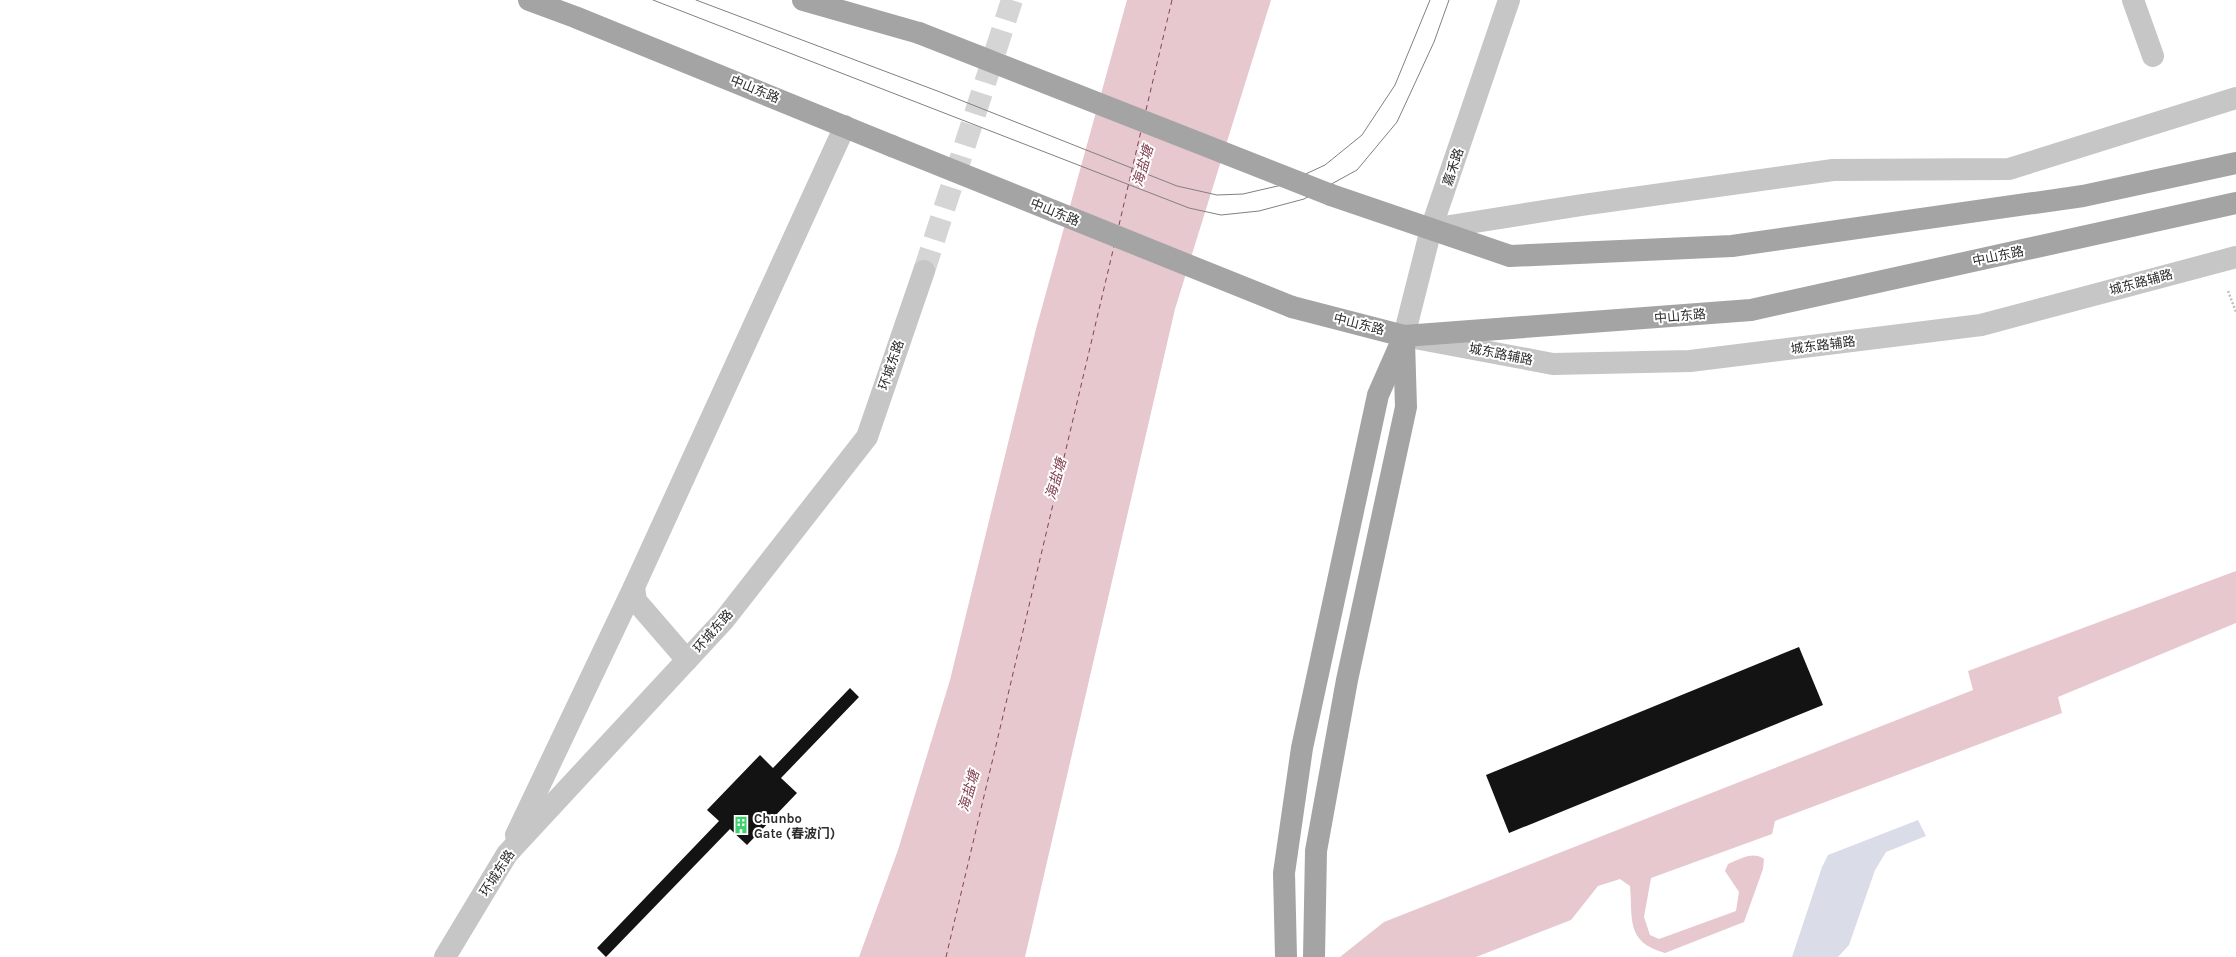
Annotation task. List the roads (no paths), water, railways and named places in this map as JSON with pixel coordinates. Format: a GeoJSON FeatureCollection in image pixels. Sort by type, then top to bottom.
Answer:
{"type":"FeatureCollection","features":[{"type":"Feature","properties":{"kind":"main road","name":"中山东路"},"geometry":{"type":"LineString","coordinates":[[529,0],[576,17],[1292,307],[1404,336],[1751,310],[2236,204]]}},
{"type":"Feature","properties":{"kind":"main road"},"geometry":{"type":"LineString","coordinates":[[814,2],[919,33],[1332,195],[1510,256],[1732,246],[2083,196],[2236,163]]}},
{"type":"Feature","properties":{"kind":"main road"},"geometry":{"type":"LineString","coordinates":[[1286,957],[1284,873],[1302,748],[1378,395],[1404,336]]}},
{"type":"Feature","properties":{"kind":"main road"},"geometry":{"type":"LineString","coordinates":[[1314,957],[1316,851],[1347,680],[1406,407],[1404,336]]}},
{"type":"Feature","properties":{"kind":"street","name":"嘉禾路"},"geometry":{"type":"LineString","coordinates":[[1404,336],[1431,229],[1509,0]]}},
{"type":"Feature","properties":{"kind":"street"},"geometry":{"type":"LineString","coordinates":[[2133,0],[2153,56]]}},
{"type":"Feature","properties":{"kind":"street"},"geometry":{"type":"LineString","coordinates":[[1431,229],[1582,205],[1833,170],[2009,169],[2236,98]]}},
{"type":"Feature","properties":{"kind":"street"},"geometry":{"type":"LineString","coordinates":[[507,854],[634,587],[845,126]]}},
{"type":"Feature","properties":{"kind":"street","name":"城东路辅路"},"geometry":{"type":"LineString","coordinates":[[1404,336],[1553,364],[1690,361],[1981,325],[2236,257]]}},
{"type":"Feature","properties":{"kind":"street","name":"环城东路"},"geometry":{"type":"LineString","coordinates":[[445,957],[507,854],[724,620],[867,436],[924,271]]}},
{"type":"Feature","properties":{"kind":"street"},"geometry":{"type":"LineString","coordinates":[[634,587],[636,601],[687,660]]}},
{"type":"Feature","properties":{"kind":"water","name":"海盐塘"},"geometry":{"type":"Polygon","coordinates":[[[1127,0],[1271,0],[1175,309],[1025,957],[859,957],[898,850],[950,680],[1036,329],[1127,0]]]}},
{"type":"Feature","properties":{"kind":"water"},"geometry":{"type":"Polygon","coordinates":[[[2236,571],[2236,623],[2058,697],[2062,713],[1775,821],[1772,834],[1651,878],[1644,917],[1650,935],[1659,939],[1736,911],[1739,892],[1725,871],[1728,864],[1746,857],[1760,857],[1764,859],[1763,869],[1744,922],[1665,953],[1652,948],[1643,942],[1637,935],[1632,918],[1630,886],[1620,879],[1598,886],[1571,920],[1476,957],[1340,957],[1384,922],[1973,690],[1968,671],[2236,571]]]}},
{"type":"Feature","properties":{"kind":"tunnel"},"geometry":{"type":"LineString","coordinates":[[924,271],[1012,0]]}},
{"type":"Feature","properties":{"kind":"tram line"},"geometry":{"type":"LineString","coordinates":[[653,0],[1189,208],[1221,215],[1259,211],[1304,199],[1357,170],[1397,122],[1434,42],[1449,0]]}},
{"type":"Feature","properties":{"kind":"tram line"},"geometry":{"type":"LineString","coordinates":[[696,0],[940,92],[1177,186],[1217,195],[1243,194],[1282,185],[1325,165],[1362,135],[1395,85],[1430,0]]}},
{"type":"Feature","properties":{"kind":"place","name":"Chunbo Gate (春波门)"},"geometry":{"type":"Point","coordinates":[741,825]}}]}
